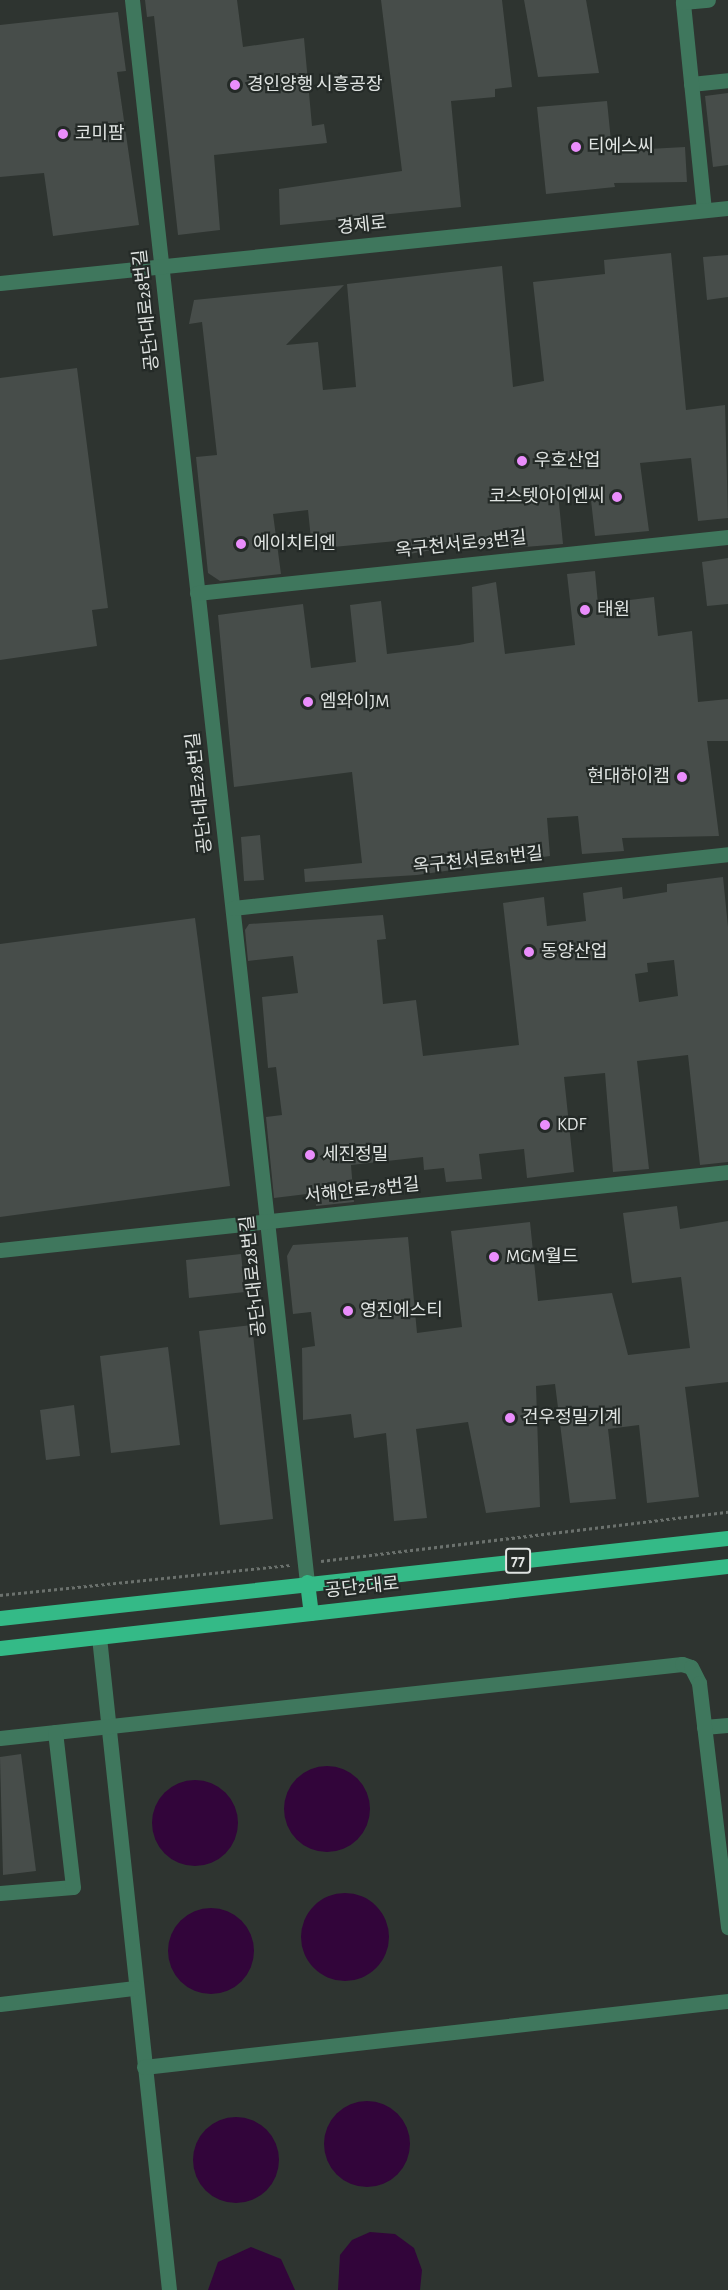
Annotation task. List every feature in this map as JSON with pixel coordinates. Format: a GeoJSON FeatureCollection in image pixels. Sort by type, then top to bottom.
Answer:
{"type":"FeatureCollection","features":[{"type":"Feature","properties":{"kind":"main road","name":"공단2대로"},"geometry":{"type":"LineString","coordinates":[[0,1618],[307,1582],[728,1538]]}},
{"type":"Feature","properties":{"kind":"main road","name":"공단2대로"},"geometry":{"type":"LineString","coordinates":[[0,1648],[728,1566]]}},
{"type":"Feature","properties":{"kind":"main road"},"geometry":{"type":"LineString","coordinates":[[307,1582],[311,1613]]}},
{"type":"Feature","properties":{"kind":"street","name":"공단1대로28번길"},"geometry":{"type":"LineString","coordinates":[[132,0],[307,1582]]}},
{"type":"Feature","properties":{"kind":"street"},"geometry":{"type":"LineString","coordinates":[[704,210],[683,2],[708,0]]}},
{"type":"Feature","properties":{"kind":"street"},"geometry":{"type":"LineString","coordinates":[[691,84],[728,80]]}},
{"type":"Feature","properties":{"kind":"street","name":"경제로"},"geometry":{"type":"LineString","coordinates":[[0,283],[728,208]]}},
{"type":"Feature","properties":{"kind":"street","name":"옥구천서로93번길"},"geometry":{"type":"LineString","coordinates":[[198,593],[728,537]]}},
{"type":"Feature","properties":{"kind":"street","name":"옥구천서로81번길"},"geometry":{"type":"LineString","coordinates":[[232,908],[728,854]]}},
{"type":"Feature","properties":{"kind":"street","name":"서해안로78번길"},"geometry":{"type":"LineString","coordinates":[[0,1250],[728,1172]]}},
{"type":"Feature","properties":{"kind":"street"},"geometry":{"type":"LineString","coordinates":[[99,1637],[169,2290]]}},
{"type":"Feature","properties":{"kind":"street"},"geometry":{"type":"LineString","coordinates":[[0,1738],[682,1664],[696,1673],[728,1927]]}},
{"type":"Feature","properties":{"kind":"street"},"geometry":{"type":"LineString","coordinates":[[704,1727],[728,1725]]}},
{"type":"Feature","properties":{"kind":"street"},"geometry":{"type":"LineString","coordinates":[[0,1893],[73,1887],[55,1732]]}},
{"type":"Feature","properties":{"kind":"street"},"geometry":{"type":"LineString","coordinates":[[0,2004],[135,1988]]}},
{"type":"Feature","properties":{"kind":"street"},"geometry":{"type":"LineString","coordinates":[[144,2067],[728,2001]]}},
{"type":"Feature","properties":{"kind":"path"},"geometry":{"type":"LineString","coordinates":[[0,1595],[305,1563],[728,1512]]}},
{"type":"Feature","properties":{"kind":"shaded area"},"geometry":{"type":"Polygon","coordinates":[[[319,1766],[335,1766],[358,1778],[367,1792],[370,1809],[367,1826],[358,1840],[335,1852],[319,1852],[303,1845],[291,1833],[284,1817],[284,1801],[291,1785],[303,1773],[319,1766]]]}},
{"type":"Feature","properties":{"kind":"shaded area"},"geometry":{"type":"Polygon","coordinates":[[[187,1780],[203,1780],[226,1792],[235,1806],[238,1823],[235,1840],[226,1854],[203,1866],[187,1866],[171,1859],[159,1847],[152,1831],[152,1815],[159,1799],[171,1787],[187,1780]]]}},
{"type":"Feature","properties":{"kind":"shaded area"},"geometry":{"type":"Polygon","coordinates":[[[345,1893],[362,1897],[376,1906],[385,1920],[389,1937],[385,1954],[376,1968],[362,1977],[345,1981],[328,1977],[314,1968],[305,1954],[301,1937],[305,1920],[314,1906],[328,1897],[345,1893]]]}},
{"type":"Feature","properties":{"kind":"shaded area"},"geometry":{"type":"Polygon","coordinates":[[[203,1908],[219,1908],[242,1920],[251,1934],[254,1951],[251,1968],[242,1982],[219,1994],[203,1994],[187,1987],[175,1975],[168,1959],[168,1943],[175,1927],[187,1915],[203,1908]]]}},
{"type":"Feature","properties":{"kind":"shaded area"},"geometry":{"type":"Polygon","coordinates":[[[359,2101],[375,2101],[398,2113],[407,2127],[410,2144],[407,2161],[398,2175],[375,2187],[359,2187],[343,2180],[331,2168],[324,2152],[324,2136],[331,2120],[343,2108],[359,2101]]]}},
{"type":"Feature","properties":{"kind":"shaded area"},"geometry":{"type":"Polygon","coordinates":[[[228,2117],[244,2117],[267,2129],[276,2143],[279,2160],[276,2177],[267,2191],[244,2203],[228,2203],[212,2196],[200,2184],[193,2168],[193,2152],[200,2136],[212,2124],[228,2117]]]}},
{"type":"Feature","properties":{"kind":"shaded area"},"geometry":{"type":"Polygon","coordinates":[[[370,2232],[395,2234],[414,2248],[422,2270],[420,2290],[338,2290],[340,2255],[352,2240],[370,2232]]]}},
{"type":"Feature","properties":{"kind":"shaded area"},"geometry":{"type":"Polygon","coordinates":[[[251,2247],[281,2259],[295,2290],[208,2290],[218,2262],[251,2247]]]}},
{"type":"Feature","properties":{"kind":"building","name":"경인양행 시흥공장"},"geometry":{"type":"Polygon","coordinates":[[[145,0],[237,0],[243,47],[304,38],[312,126],[324,124],[327,143],[214,155],[220,230],[178,235],[154,16],[147,17],[145,0]]]}},
{"type":"Feature","properties":{"kind":"building"},"geometry":{"type":"Polygon","coordinates":[[[381,0],[502,0],[512,87],[495,89],[495,97],[451,101],[461,207],[280,225],[279,189],[402,171],[381,0]]]}},
{"type":"Feature","properties":{"kind":"building"},"geometry":{"type":"Polygon","coordinates":[[[524,0],[586,0],[599,73],[538,77],[524,0]]]}},
{"type":"Feature","properties":{"kind":"building","name":"코미팜"},"geometry":{"type":"Polygon","coordinates":[[[118,12],[126,71],[117,72],[139,225],[53,236],[44,173],[0,177],[0,25],[118,12]]]}},
{"type":"Feature","properties":{"kind":"building"},"geometry":{"type":"Polygon","coordinates":[[[728,93],[728,165],[713,167],[705,96],[728,93]]]}},
{"type":"Feature","properties":{"kind":"building","name":"티에스씨"},"geometry":{"type":"Polygon","coordinates":[[[607,101],[612,151],[685,147],[687,182],[614,183],[615,187],[546,194],[537,107],[607,101]]]}},
{"type":"Feature","properties":{"kind":"building"},"geometry":{"type":"Polygon","coordinates":[[[671,253],[686,410],[725,405],[728,518],[698,521],[691,458],[640,463],[649,531],[595,536],[590,491],[558,493],[563,544],[499,549],[497,539],[409,554],[407,540],[312,549],[308,510],[273,514],[281,574],[220,581],[208,573],[196,457],[217,455],[202,322],[189,324],[194,300],[344,285],[286,345],[318,342],[323,390],[356,387],[347,284],[502,266],[513,387],[544,381],[533,282],[605,274],[604,260],[671,253]]]}},
{"type":"Feature","properties":{"kind":"building"},"geometry":{"type":"Polygon","coordinates":[[[728,255],[728,297],[707,300],[703,257],[728,255]]]}},
{"type":"Feature","properties":{"kind":"building"},"geometry":{"type":"Polygon","coordinates":[[[77,368],[108,608],[92,610],[97,646],[0,660],[0,378],[77,368]]]}},
{"type":"Feature","properties":{"kind":"building"},"geometry":{"type":"Polygon","coordinates":[[[728,558],[728,604],[707,606],[702,562],[728,558]]]}},
{"type":"Feature","properties":{"kind":"building"},"geometry":{"type":"Polygon","coordinates":[[[595,571],[598,604],[654,597],[658,636],[692,631],[698,702],[728,699],[728,741],[707,741],[719,836],[622,838],[624,851],[582,854],[578,816],[547,818],[550,856],[417,875],[305,882],[304,869],[362,863],[352,772],[234,787],[218,615],[303,604],[311,668],[356,662],[350,605],[381,601],[387,654],[474,642],[472,587],[496,582],[505,654],[575,645],[567,574],[595,571]]]}},
{"type":"Feature","properties":{"kind":"building"},"geometry":{"type":"Polygon","coordinates":[[[260,835],[264,880],[244,881],[241,837],[260,835]]]}},
{"type":"Feature","properties":{"kind":"building"},"geometry":{"type":"Polygon","coordinates":[[[723,877],[728,927],[728,1162],[700,1165],[688,1055],[637,1061],[649,1169],[613,1172],[605,1073],[564,1077],[574,1172],[527,1178],[524,1149],[479,1154],[482,1179],[446,1182],[444,1168],[424,1170],[423,1157],[351,1165],[354,1202],[316,1206],[315,1193],[274,1198],[266,1117],[282,1115],[276,1067],[268,1068],[262,997],[298,993],[293,956],[248,961],[245,930],[249,924],[383,915],[386,939],[377,940],[383,1004],[416,1000],[423,1056],[519,1045],[503,903],[544,897],[547,926],[586,921],[583,893],[622,887],[623,899],[667,892],[667,884],[723,877]],[[674,960],[647,963],[648,972],[635,974],[639,1002],[678,996],[674,960]]]}},
{"type":"Feature","properties":{"kind":"building"},"geometry":{"type":"Polygon","coordinates":[[[195,918],[230,1186],[0,1217],[0,944],[195,918]]]}},
{"type":"Feature","properties":{"kind":"building"},"geometry":{"type":"Polygon","coordinates":[[[677,1206],[680,1229],[728,1221],[728,1382],[685,1387],[699,1497],[647,1503],[639,1425],[608,1429],[616,1499],[570,1503],[555,1384],[536,1386],[540,1507],[486,1513],[468,1422],[416,1429],[427,1518],[394,1521],[386,1433],[354,1438],[351,1414],[303,1420],[302,1348],[315,1346],[311,1312],[293,1314],[287,1256],[293,1245],[408,1237],[417,1333],[462,1327],[451,1231],[530,1222],[538,1301],[612,1293],[628,1355],[690,1348],[681,1277],[632,1283],[623,1213],[677,1206]]]}},
{"type":"Feature","properties":{"kind":"building"},"geometry":{"type":"Polygon","coordinates":[[[241,1254],[245,1292],[189,1298],[186,1260],[241,1254]]]}},
{"type":"Feature","properties":{"kind":"building"},"geometry":{"type":"Polygon","coordinates":[[[252,1325],[273,1519],[220,1525],[199,1331],[252,1325]]]}},
{"type":"Feature","properties":{"kind":"building"},"geometry":{"type":"Polygon","coordinates":[[[168,1347],[180,1445],[111,1453],[100,1356],[168,1347]]]}},
{"type":"Feature","properties":{"kind":"building"},"geometry":{"type":"Polygon","coordinates":[[[74,1405],[80,1456],[46,1460],[40,1410],[74,1405]]]}},
{"type":"Feature","properties":{"kind":"building"},"geometry":{"type":"Polygon","coordinates":[[[21,1754],[36,1871],[3,1875],[0,1757],[21,1754]]]}},
{"type":"Feature","properties":{"kind":"place","name":"경인양행 시흥공장"},"geometry":{"type":"Point","coordinates":[235,85]}},
{"type":"Feature","properties":{"kind":"place","name":"코미팜"},"geometry":{"type":"Point","coordinates":[63,134]}},
{"type":"Feature","properties":{"kind":"place","name":"티에스씨"},"geometry":{"type":"Point","coordinates":[576,147]}},
{"type":"Feature","properties":{"kind":"place","name":"우호산업"},"geometry":{"type":"Point","coordinates":[522,461]}},
{"type":"Feature","properties":{"kind":"place","name":"코스텟아이엔씨"},"geometry":{"type":"Point","coordinates":[617,497]}},
{"type":"Feature","properties":{"kind":"place","name":"에이치티엔"},"geometry":{"type":"Point","coordinates":[241,544]}},
{"type":"Feature","properties":{"kind":"place","name":"태원"},"geometry":{"type":"Point","coordinates":[585,610]}},
{"type":"Feature","properties":{"kind":"place","name":"엠와이JM"},"geometry":{"type":"Point","coordinates":[308,702]}},
{"type":"Feature","properties":{"kind":"place","name":"현대하이캠"},"geometry":{"type":"Point","coordinates":[682,777]}},
{"type":"Feature","properties":{"kind":"place","name":"동양산업"},"geometry":{"type":"Point","coordinates":[529,952]}},
{"type":"Feature","properties":{"kind":"place","name":"KDF"},"geometry":{"type":"Point","coordinates":[545,1125]}},
{"type":"Feature","properties":{"kind":"place","name":"세진정밀"},"geometry":{"type":"Point","coordinates":[310,1155]}},
{"type":"Feature","properties":{"kind":"place","name":"MGM월드"},"geometry":{"type":"Point","coordinates":[494,1257]}},
{"type":"Feature","properties":{"kind":"place","name":"영진에스티"},"geometry":{"type":"Point","coordinates":[348,1311]}},
{"type":"Feature","properties":{"kind":"place","name":"건우정밀기계"},"geometry":{"type":"Point","coordinates":[510,1418]}}]}
